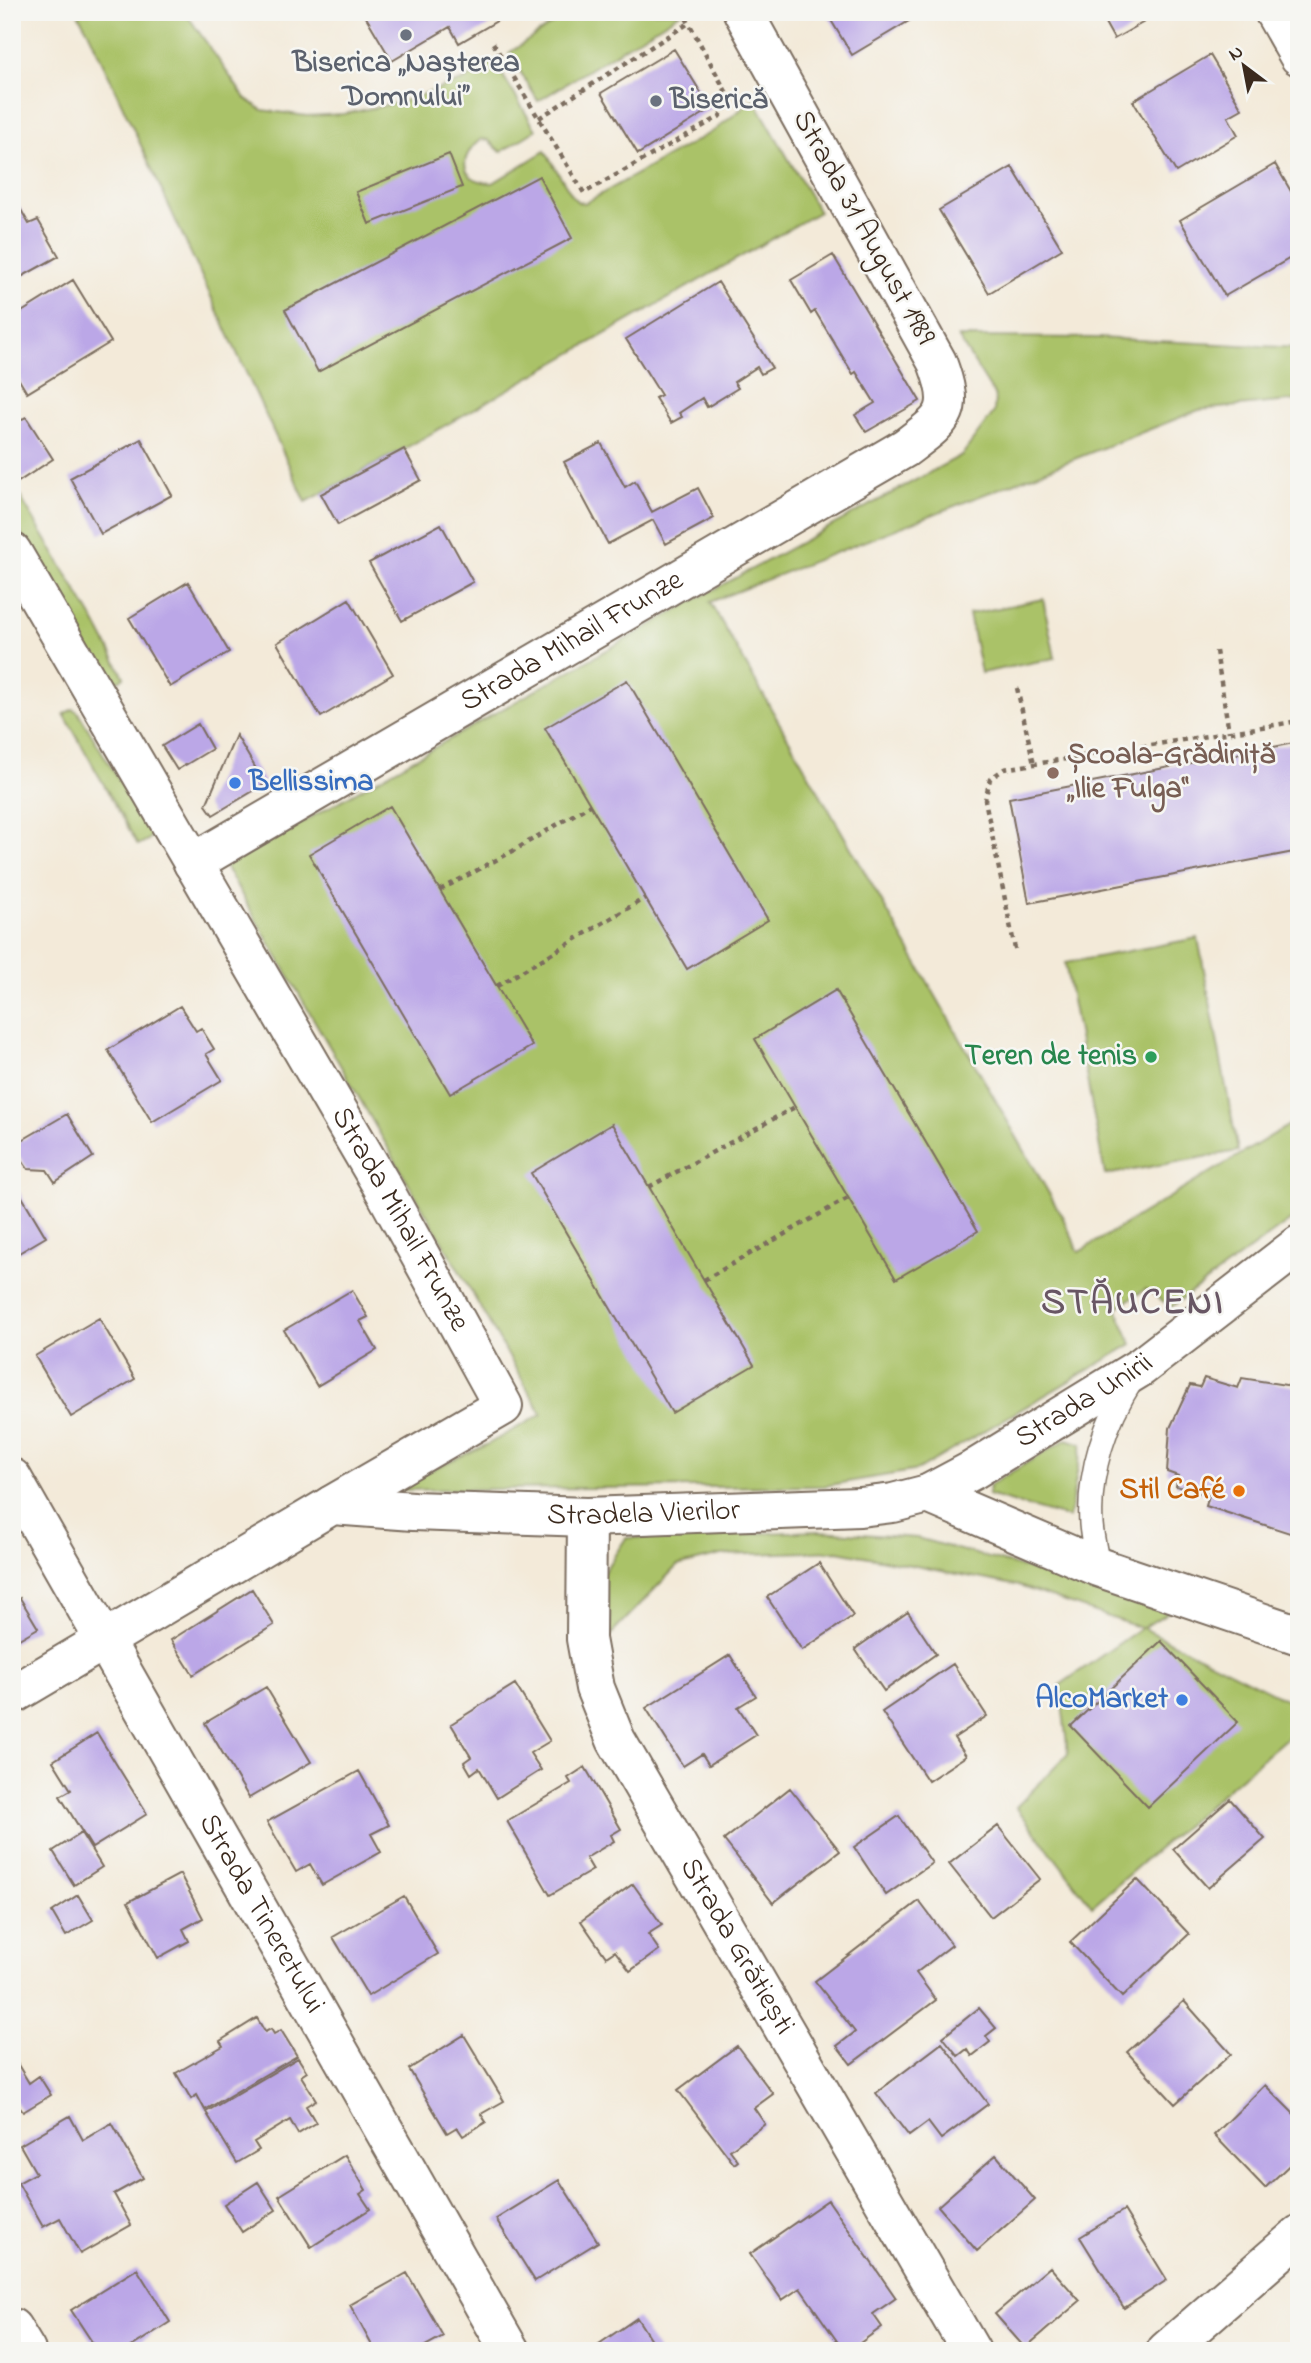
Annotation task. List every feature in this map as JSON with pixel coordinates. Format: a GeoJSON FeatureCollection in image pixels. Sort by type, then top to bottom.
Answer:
{"type":"FeatureCollection","features":[{"type":"Feature","properties":{"kind":"street","name":"Strada 31 August 1989"},"geometry":{"type":"LineString","coordinates":[[743,12],[937,362],[947,387],[945,411]]}},
{"type":"Feature","properties":{"kind":"street"},"geometry":{"type":"LineString","coordinates":[[1274,12],[1299,55]]}},
{"type":"Feature","properties":{"kind":"street","name":"Strada Mihail Frunze"},"geometry":{"type":"LineString","coordinates":[[193,863],[905,448],[932,428],[945,411]]}},
{"type":"Feature","properties":{"kind":"street","name":"Strada Mihail Frunze"},"geometry":{"type":"LineString","coordinates":[[12,552],[382,1186],[503,1406],[332,1505]]}},
{"type":"Feature","properties":{"kind":"street","name":"Strada Unirii"},"geometry":{"type":"LineString","coordinates":[[928,1494],[1040,1430],[1141,1367],[1299,1245]]}},
{"type":"Feature","properties":{"kind":"street","name":"Strada Tineretului"},"geometry":{"type":"LineString","coordinates":[[12,1478],[510,2351]]}},
{"type":"Feature","properties":{"kind":"street"},"geometry":{"type":"LineString","coordinates":[[928,1494],[1098,1567],[1299,1635]]}},
{"type":"Feature","properties":{"kind":"street","name":"Stradela Vierilor"},"geometry":{"type":"LineString","coordinates":[[332,1505],[413,1511],[587,1517],[860,1507],[893,1503],[928,1494]]}},
{"type":"Feature","properties":{"kind":"street"},"geometry":{"type":"LineString","coordinates":[[12,1695],[332,1505]]}},
{"type":"Feature","properties":{"kind":"street","name":"Strada Grătiești"},"geometry":{"type":"LineString","coordinates":[[587,1517],[586,1639],[595,1688],[616,1740],[971,2351]]}},
{"type":"Feature","properties":{"kind":"street"},"geometry":{"type":"LineString","coordinates":[[1166,2351],[1299,2235]]}},
{"type":"Feature","properties":{"kind":"street"},"geometry":{"type":"LineString","coordinates":[[12,2328],[26,2351]]}},
{"type":"Feature","properties":{"kind":"lane"},"geometry":{"type":"LineString","coordinates":[[1098,1567],[1091,1524],[1093,1480],[1103,1437],[1121,1397],[1141,1367]]}},
{"type":"Feature","properties":{"kind":"path"},"geometry":{"type":"LineString","coordinates":[[493,43],[584,193],[719,117],[731,101],[683,12]]}},
{"type":"Feature","properties":{"kind":"path"},"geometry":{"type":"LineString","coordinates":[[538,118],[689,23]]}},
{"type":"Feature","properties":{"kind":"path"},"geometry":{"type":"LineString","coordinates":[[1216,651],[1229,732]]}},
{"type":"Feature","properties":{"kind":"path"},"geometry":{"type":"LineString","coordinates":[[1017,688],[1034,764]]}},
{"type":"Feature","properties":{"kind":"path"},"geometry":{"type":"LineString","coordinates":[[1015,949],[985,800],[990,779],[1004,769],[1299,721]]}},
{"type":"Feature","properties":{"kind":"path"},"geometry":{"type":"LineString","coordinates":[[440,890],[590,805]]}},
{"type":"Feature","properties":{"kind":"path"},"geometry":{"type":"LineString","coordinates":[[497,986],[645,898]]}},
{"type":"Feature","properties":{"kind":"path"},"geometry":{"type":"LineString","coordinates":[[649,1187],[795,1107]]}},
{"type":"Feature","properties":{"kind":"path"},"geometry":{"type":"LineString","coordinates":[[704,1280],[848,1198]]}},
{"type":"Feature","properties":{"kind":"green space"},"geometry":{"type":"Polygon","coordinates":[[[77,12],[185,12],[245,98],[262,110],[307,116],[344,114],[401,102],[465,80],[494,61],[536,130],[501,152],[488,140],[481,139],[468,154],[468,173],[474,178],[493,183],[545,151],[573,197],[578,202],[585,203],[715,130],[754,99],[819,212],[306,502],[77,12]]]}},
{"type":"Feature","properties":{"kind":"green space"},"geometry":{"type":"Polygon","coordinates":[[[570,12],[682,12],[538,101],[509,53],[570,12]]]}},
{"type":"Feature","properties":{"kind":"green space"},"geometry":{"type":"Polygon","coordinates":[[[958,337],[1097,338],[1299,348],[1299,400],[1199,410],[710,602],[1063,1218],[1079,1252],[1299,1119],[1299,1214],[1171,1307],[1146,1289],[1116,1308],[1132,1344],[918,1470],[824,1486],[386,1490],[488,1444],[542,1414],[225,866],[704,595],[962,455],[994,412],[995,396],[958,337]]]}},
{"type":"Feature","properties":{"kind":"green space"},"geometry":{"type":"Polygon","coordinates":[[[12,483],[95,622],[124,677],[119,681],[105,679],[12,518],[12,483]]]}},
{"type":"Feature","properties":{"kind":"green space"},"geometry":{"type":"Polygon","coordinates":[[[1043,599],[1055,658],[981,673],[969,614],[1043,599]]]}},
{"type":"Feature","properties":{"kind":"green space"},"geometry":{"type":"Polygon","coordinates":[[[73,709],[78,712],[152,835],[148,840],[138,845],[64,714],[73,709]]]}},
{"type":"Feature","properties":{"kind":"green space","name":"Teren de tenis"},"geometry":{"type":"Polygon","coordinates":[[[1198,938],[1238,1151],[1105,1175],[1065,963],[1198,938]]]}},
{"type":"Feature","properties":{"kind":"green space"},"geometry":{"type":"Polygon","coordinates":[[[1067,1439],[1082,1444],[1069,1518],[988,1495],[990,1485],[1067,1439]]]}},
{"type":"Feature","properties":{"kind":"green space"},"geometry":{"type":"Polygon","coordinates":[[[820,1531],[917,1538],[1173,1609],[1143,1628],[1299,1706],[1299,1727],[1092,1906],[1016,1807],[1068,1754],[1060,1685],[1141,1628],[1019,1586],[838,1551],[721,1555],[677,1566],[603,1643],[603,1573],[626,1538],[820,1531]]]}},
{"type":"Feature","properties":{"kind":"building","name":"Biserica „Nașterea Domnului”"},"geometry":{"type":"Polygon","coordinates":[[[363,12],[512,12],[459,43],[450,27],[392,61],[363,12]]]}},
{"type":"Feature","properties":{"kind":"building"},"geometry":{"type":"Polygon","coordinates":[[[826,12],[924,12],[852,55],[826,12]]]}},
{"type":"Feature","properties":{"kind":"building"},"geometry":{"type":"Polygon","coordinates":[[[1099,12],[1162,12],[1114,39],[1099,12]]]}},
{"type":"Feature","properties":{"kind":"building","name":"Biserică"},"geometry":{"type":"Polygon","coordinates":[[[674,49],[711,109],[638,154],[601,93],[674,49]]]}},
{"type":"Feature","properties":{"kind":"building"},"geometry":{"type":"Polygon","coordinates":[[[1210,55],[1242,109],[1228,117],[1238,135],[1176,172],[1133,101],[1210,55]]]}},
{"type":"Feature","properties":{"kind":"building"},"geometry":{"type":"Polygon","coordinates":[[[449,154],[462,187],[369,224],[356,192],[449,154]]]}},
{"type":"Feature","properties":{"kind":"building"},"geometry":{"type":"Polygon","coordinates":[[[1275,164],[1299,205],[1299,253],[1225,296],[1180,220],[1275,164]]]}},
{"type":"Feature","properties":{"kind":"building"},"geometry":{"type":"Polygon","coordinates":[[[1012,167],[1062,249],[989,293],[939,210],[1012,167]]]}},
{"type":"Feature","properties":{"kind":"building"},"geometry":{"type":"Polygon","coordinates":[[[539,176],[572,238],[318,372],[285,310],[539,176]]]}},
{"type":"Feature","properties":{"kind":"building"},"geometry":{"type":"Polygon","coordinates":[[[12,194],[29,224],[38,220],[59,256],[12,282],[12,194]]]}},
{"type":"Feature","properties":{"kind":"building"},"geometry":{"type":"Polygon","coordinates":[[[833,255],[920,401],[866,432],[855,415],[875,403],[856,372],[853,374],[815,311],[811,314],[791,280],[833,255]]]}},
{"type":"Feature","properties":{"kind":"building"},"geometry":{"type":"Polygon","coordinates":[[[73,280],[111,342],[27,393],[18,378],[12,381],[12,318],[73,280]]]}},
{"type":"Feature","properties":{"kind":"building"},"geometry":{"type":"Polygon","coordinates":[[[718,282],[772,368],[761,374],[757,367],[734,382],[738,388],[707,407],[702,398],[679,413],[682,417],[671,423],[655,398],[661,395],[626,339],[718,282]]]}},
{"type":"Feature","properties":{"kind":"building"},"geometry":{"type":"Polygon","coordinates":[[[26,417],[53,459],[18,482],[12,473],[12,424],[26,417]]]}},
{"type":"Feature","properties":{"kind":"building"},"geometry":{"type":"Polygon","coordinates":[[[141,439],[172,495],[101,534],[70,478],[141,439]]]}},
{"type":"Feature","properties":{"kind":"building"},"geometry":{"type":"Polygon","coordinates":[[[601,443],[625,487],[635,481],[652,512],[698,488],[714,518],[666,544],[653,520],[608,544],[564,462],[601,443]]]}},
{"type":"Feature","properties":{"kind":"building"},"geometry":{"type":"Polygon","coordinates":[[[404,449],[421,480],[338,525],[321,494],[404,449]]]}},
{"type":"Feature","properties":{"kind":"building"},"geometry":{"type":"Polygon","coordinates":[[[441,524],[473,582],[402,621],[369,563],[441,524]]]}},
{"type":"Feature","properties":{"kind":"building"},"geometry":{"type":"Polygon","coordinates":[[[188,582],[229,652],[170,687],[129,618],[188,582]]]}},
{"type":"Feature","properties":{"kind":"building"},"geometry":{"type":"Polygon","coordinates":[[[349,599],[393,674],[321,717],[277,643],[349,599]]]}},
{"type":"Feature","properties":{"kind":"building"},"geometry":{"type":"Polygon","coordinates":[[[627,680],[768,920],[687,969],[545,728],[627,680]]]}},
{"type":"Feature","properties":{"kind":"building"},"geometry":{"type":"Polygon","coordinates":[[[198,724],[212,749],[177,770],[162,746],[198,724]]]}},
{"type":"Feature","properties":{"kind":"building"},"geometry":{"type":"Polygon","coordinates":[[[236,735],[265,784],[213,815],[206,805],[236,735]]]}},
{"type":"Feature","properties":{"kind":"building"},"geometry":{"type":"Polygon","coordinates":[[[1299,742],[1299,851],[1029,903],[1009,798],[1299,742]]]}},
{"type":"Feature","properties":{"kind":"building"},"geometry":{"type":"Polygon","coordinates":[[[390,806],[532,1046],[450,1094],[309,854],[390,806]]]}},
{"type":"Feature","properties":{"kind":"building"},"geometry":{"type":"Polygon","coordinates":[[[836,990],[978,1231],[896,1279],[755,1039],[836,990]]]}},
{"type":"Feature","properties":{"kind":"building"},"geometry":{"type":"Polygon","coordinates":[[[180,1006],[196,1031],[201,1028],[214,1049],[206,1054],[222,1080],[152,1122],[108,1050],[180,1006]]]}},
{"type":"Feature","properties":{"kind":"building"},"geometry":{"type":"Polygon","coordinates":[[[67,1114],[93,1157],[55,1182],[47,1170],[28,1169],[12,1146],[67,1114]]]}},
{"type":"Feature","properties":{"kind":"building"},"geometry":{"type":"Polygon","coordinates":[[[612,1124],[754,1365],[672,1413],[531,1173],[612,1124]]]}},
{"type":"Feature","properties":{"kind":"building"},"geometry":{"type":"Polygon","coordinates":[[[12,1180],[46,1237],[12,1257],[12,1180]]]}},
{"type":"Feature","properties":{"kind":"building"},"geometry":{"type":"Polygon","coordinates":[[[352,1290],[368,1317],[360,1321],[377,1350],[317,1386],[284,1330],[352,1290]]]}},
{"type":"Feature","properties":{"kind":"building"},"geometry":{"type":"Polygon","coordinates":[[[99,1318],[135,1379],[71,1417],[35,1356],[99,1318]]]}},
{"type":"Feature","properties":{"kind":"building"},"geometry":{"type":"Polygon","coordinates":[[[1204,1378],[1238,1388],[1242,1378],[1299,1387],[1299,1536],[1206,1506],[1209,1495],[1176,1486],[1178,1476],[1167,1472],[1170,1428],[1190,1385],[1200,1387],[1204,1378]]]}},
{"type":"Feature","properties":{"kind":"building"},"geometry":{"type":"Polygon","coordinates":[[[819,1563],[853,1616],[802,1650],[767,1597],[819,1563]]]}},
{"type":"Feature","properties":{"kind":"building"},"geometry":{"type":"Polygon","coordinates":[[[252,1589],[274,1625],[193,1675],[171,1640],[252,1589]]]}},
{"type":"Feature","properties":{"kind":"building"},"geometry":{"type":"Polygon","coordinates":[[[20,1598],[38,1628],[12,1643],[12,1603],[20,1598]]]}},
{"type":"Feature","properties":{"kind":"building"},"geometry":{"type":"Polygon","coordinates":[[[908,1612],[936,1654],[884,1691],[855,1649],[908,1612]]]}},
{"type":"Feature","properties":{"kind":"building"},"geometry":{"type":"Polygon","coordinates":[[[1161,1641],[1238,1722],[1148,1807],[1071,1726],[1161,1641]]]}},
{"type":"Feature","properties":{"kind":"building"},"geometry":{"type":"Polygon","coordinates":[[[730,1655],[756,1696],[738,1707],[756,1735],[709,1765],[702,1754],[683,1766],[646,1708],[730,1655]]]}},
{"type":"Feature","properties":{"kind":"building"},"geometry":{"type":"Polygon","coordinates":[[[953,1664],[987,1716],[954,1738],[966,1756],[928,1781],[882,1712],[953,1664]]]}},
{"type":"Feature","properties":{"kind":"building"},"geometry":{"type":"Polygon","coordinates":[[[515,1684],[550,1741],[530,1753],[541,1770],[497,1798],[479,1768],[471,1774],[464,1762],[471,1757],[451,1724],[515,1684]]]}},
{"type":"Feature","properties":{"kind":"building"},"geometry":{"type":"Polygon","coordinates":[[[266,1687],[311,1762],[249,1798],[205,1723],[266,1687]]]}},
{"type":"Feature","properties":{"kind":"building"},"geometry":{"type":"Polygon","coordinates":[[[97,1733],[147,1814],[92,1848],[60,1796],[71,1790],[53,1761],[97,1733]]]}},
{"type":"Feature","properties":{"kind":"building"},"geometry":{"type":"Polygon","coordinates":[[[585,1767],[621,1829],[611,1835],[614,1841],[586,1858],[593,1870],[550,1895],[507,1821],[571,1783],[568,1778],[585,1767]]]}},
{"type":"Feature","properties":{"kind":"building"},"geometry":{"type":"Polygon","coordinates":[[[359,1771],[389,1825],[371,1834],[381,1852],[322,1885],[310,1864],[296,1872],[267,1822],[359,1771]]]}},
{"type":"Feature","properties":{"kind":"building"},"geometry":{"type":"Polygon","coordinates":[[[790,1788],[840,1851],[773,1903],[724,1840],[790,1788]]]}},
{"type":"Feature","properties":{"kind":"building"},"geometry":{"type":"Polygon","coordinates":[[[1230,1799],[1265,1839],[1208,1888],[1173,1849],[1230,1799]]]}},
{"type":"Feature","properties":{"kind":"building"},"geometry":{"type":"Polygon","coordinates":[[[899,1816],[932,1863],[886,1895],[854,1847],[899,1816]]]}},
{"type":"Feature","properties":{"kind":"building"},"geometry":{"type":"Polygon","coordinates":[[[998,1826],[1040,1879],[991,1917],[949,1864],[998,1826]]]}},
{"type":"Feature","properties":{"kind":"building"},"geometry":{"type":"Polygon","coordinates":[[[81,1833],[102,1867],[74,1885],[53,1851],[81,1833]]]}},
{"type":"Feature","properties":{"kind":"building"},"geometry":{"type":"Polygon","coordinates":[[[180,1874],[203,1918],[183,1929],[189,1941],[158,1958],[128,1902],[180,1874]]]}},
{"type":"Feature","properties":{"kind":"building"},"geometry":{"type":"Polygon","coordinates":[[[1137,1879],[1189,1934],[1122,1997],[1070,1942],[1137,1879]]]}},
{"type":"Feature","properties":{"kind":"building"},"geometry":{"type":"Polygon","coordinates":[[[633,1884],[662,1925],[648,1934],[659,1950],[630,1971],[615,1951],[606,1957],[581,1921],[633,1884]]]}},
{"type":"Feature","properties":{"kind":"building"},"geometry":{"type":"Polygon","coordinates":[[[78,1895],[93,1920],[66,1936],[52,1912],[78,1895]]]}},
{"type":"Feature","properties":{"kind":"building"},"geometry":{"type":"Polygon","coordinates":[[[404,1896],[438,1954],[368,1996],[333,1937],[404,1896]]]}},
{"type":"Feature","properties":{"kind":"building"},"geometry":{"type":"Polygon","coordinates":[[[919,1901],[952,1945],[916,1973],[936,2000],[851,2064],[837,2046],[855,2032],[815,1981],[919,1901]]]}},
{"type":"Feature","properties":{"kind":"building"},"geometry":{"type":"Polygon","coordinates":[[[1184,2001],[1231,2054],[1175,2104],[1127,2052],[1184,2001]]]}},
{"type":"Feature","properties":{"kind":"building"},"geometry":{"type":"Polygon","coordinates":[[[979,2008],[996,2028],[986,2036],[990,2042],[972,2056],[967,2049],[958,2056],[943,2037],[979,2008]]]}},
{"type":"Feature","properties":{"kind":"building"},"geometry":{"type":"Polygon","coordinates":[[[257,2018],[265,2032],[271,2029],[274,2034],[281,2030],[297,2056],[205,2110],[197,2095],[191,2099],[176,2073],[223,2046],[220,2041],[257,2018]]]}},
{"type":"Feature","properties":{"kind":"building"},"geometry":{"type":"Polygon","coordinates":[[[464,2035],[504,2101],[481,2114],[486,2122],[463,2136],[457,2127],[447,2133],[409,2069],[464,2035]]]}},
{"type":"Feature","properties":{"kind":"building"},"geometry":{"type":"Polygon","coordinates":[[[942,2043],[988,2104],[941,2139],[928,2122],[909,2136],[876,2093],[942,2043]]]}},
{"type":"Feature","properties":{"kind":"building"},"geometry":{"type":"Polygon","coordinates":[[[737,2046],[773,2094],[754,2108],[765,2124],[730,2150],[738,2161],[734,2164],[678,2090],[737,2046]]]}},
{"type":"Feature","properties":{"kind":"building"},"geometry":{"type":"Polygon","coordinates":[[[12,2055],[29,2083],[39,2076],[51,2095],[23,2112],[12,2096],[12,2055]]]}},
{"type":"Feature","properties":{"kind":"building"},"geometry":{"type":"Polygon","coordinates":[[[298,2058],[307,2072],[301,2076],[316,2100],[306,2106],[316,2123],[298,2134],[290,2120],[254,2142],[259,2150],[237,2163],[206,2112],[298,2058]]]}},
{"type":"Feature","properties":{"kind":"building"},"geometry":{"type":"Polygon","coordinates":[[[1265,2085],[1299,2119],[1299,2156],[1265,2188],[1214,2135],[1265,2085]]]}},
{"type":"Feature","properties":{"kind":"building"},"geometry":{"type":"Polygon","coordinates":[[[70,2116],[83,2140],[112,2123],[143,2178],[114,2194],[131,2225],[80,2254],[60,2218],[43,2227],[18,2183],[36,2173],[20,2145],[70,2116]]]}},
{"type":"Feature","properties":{"kind":"building"},"geometry":{"type":"Polygon","coordinates":[[[345,2155],[366,2190],[360,2194],[370,2209],[311,2247],[279,2196],[345,2155]]]}},
{"type":"Feature","properties":{"kind":"building"},"geometry":{"type":"Polygon","coordinates":[[[996,2155],[1035,2200],[977,2251],[938,2206],[996,2155]]]}},
{"type":"Feature","properties":{"kind":"building"},"geometry":{"type":"Polygon","coordinates":[[[559,2180],[598,2242],[535,2281],[496,2219],[559,2180]]]}},
{"type":"Feature","properties":{"kind":"building"},"geometry":{"type":"Polygon","coordinates":[[[258,2182],[276,2210],[242,2232],[224,2204],[258,2182]]]}},
{"type":"Feature","properties":{"kind":"building"},"geometry":{"type":"Polygon","coordinates":[[[828,2200],[896,2298],[873,2314],[882,2327],[849,2351],[844,2351],[800,2288],[782,2300],[750,2254],[828,2200]]]}},
{"type":"Feature","properties":{"kind":"building"},"geometry":{"type":"Polygon","coordinates":[[[1124,2210],[1167,2280],[1124,2308],[1080,2237],[1124,2210]]]}},
{"type":"Feature","properties":{"kind":"building"},"geometry":{"type":"Polygon","coordinates":[[[1050,2267],[1080,2301],[1025,2348],[995,2314],[1050,2267]]]}},
{"type":"Feature","properties":{"kind":"building"},"geometry":{"type":"Polygon","coordinates":[[[137,2269],[170,2322],[125,2351],[98,2351],[71,2310],[137,2269]]]}},
{"type":"Feature","properties":{"kind":"building"},"geometry":{"type":"Polygon","coordinates":[[[407,2273],[443,2336],[416,2351],[375,2351],[350,2305],[407,2273]]]}},
{"type":"Feature","properties":{"kind":"building"},"geometry":{"type":"Polygon","coordinates":[[[637,2318],[658,2351],[588,2351],[596,2346],[637,2318]]]}},
{"type":"Feature","properties":{"kind":"place","name":"Biserica „Nașterea Domnului”"},"geometry":{"type":"Point","coordinates":[406,35]}},
{"type":"Feature","properties":{"kind":"place","name":"Biserică"},"geometry":{"type":"Point","coordinates":[656,101]}},
{"type":"Feature","properties":{"kind":"place","name":"Școala-Grădiniță „Ilie Fulga“"},"geometry":{"type":"Point","coordinates":[1053,773]}},
{"type":"Feature","properties":{"kind":"place","name":"Bellissima"},"geometry":{"type":"Point","coordinates":[235,783]}},
{"type":"Feature","properties":{"kind":"place","name":"Teren de tenis"},"geometry":{"type":"Point","coordinates":[1151,1057]}},
{"type":"Feature","properties":{"kind":"place","name":"Stil Café"},"geometry":{"type":"Point","coordinates":[1239,1491]}},
{"type":"Feature","properties":{"kind":"place","name":"AlcoMarket"},"geometry":{"type":"Point","coordinates":[1182,1700]}},
{"type":"Feature","properties":{"kind":"district","name":"STĂUCENI"},"geometry":{"type":"Point","coordinates":[1133,1304]}}]}
